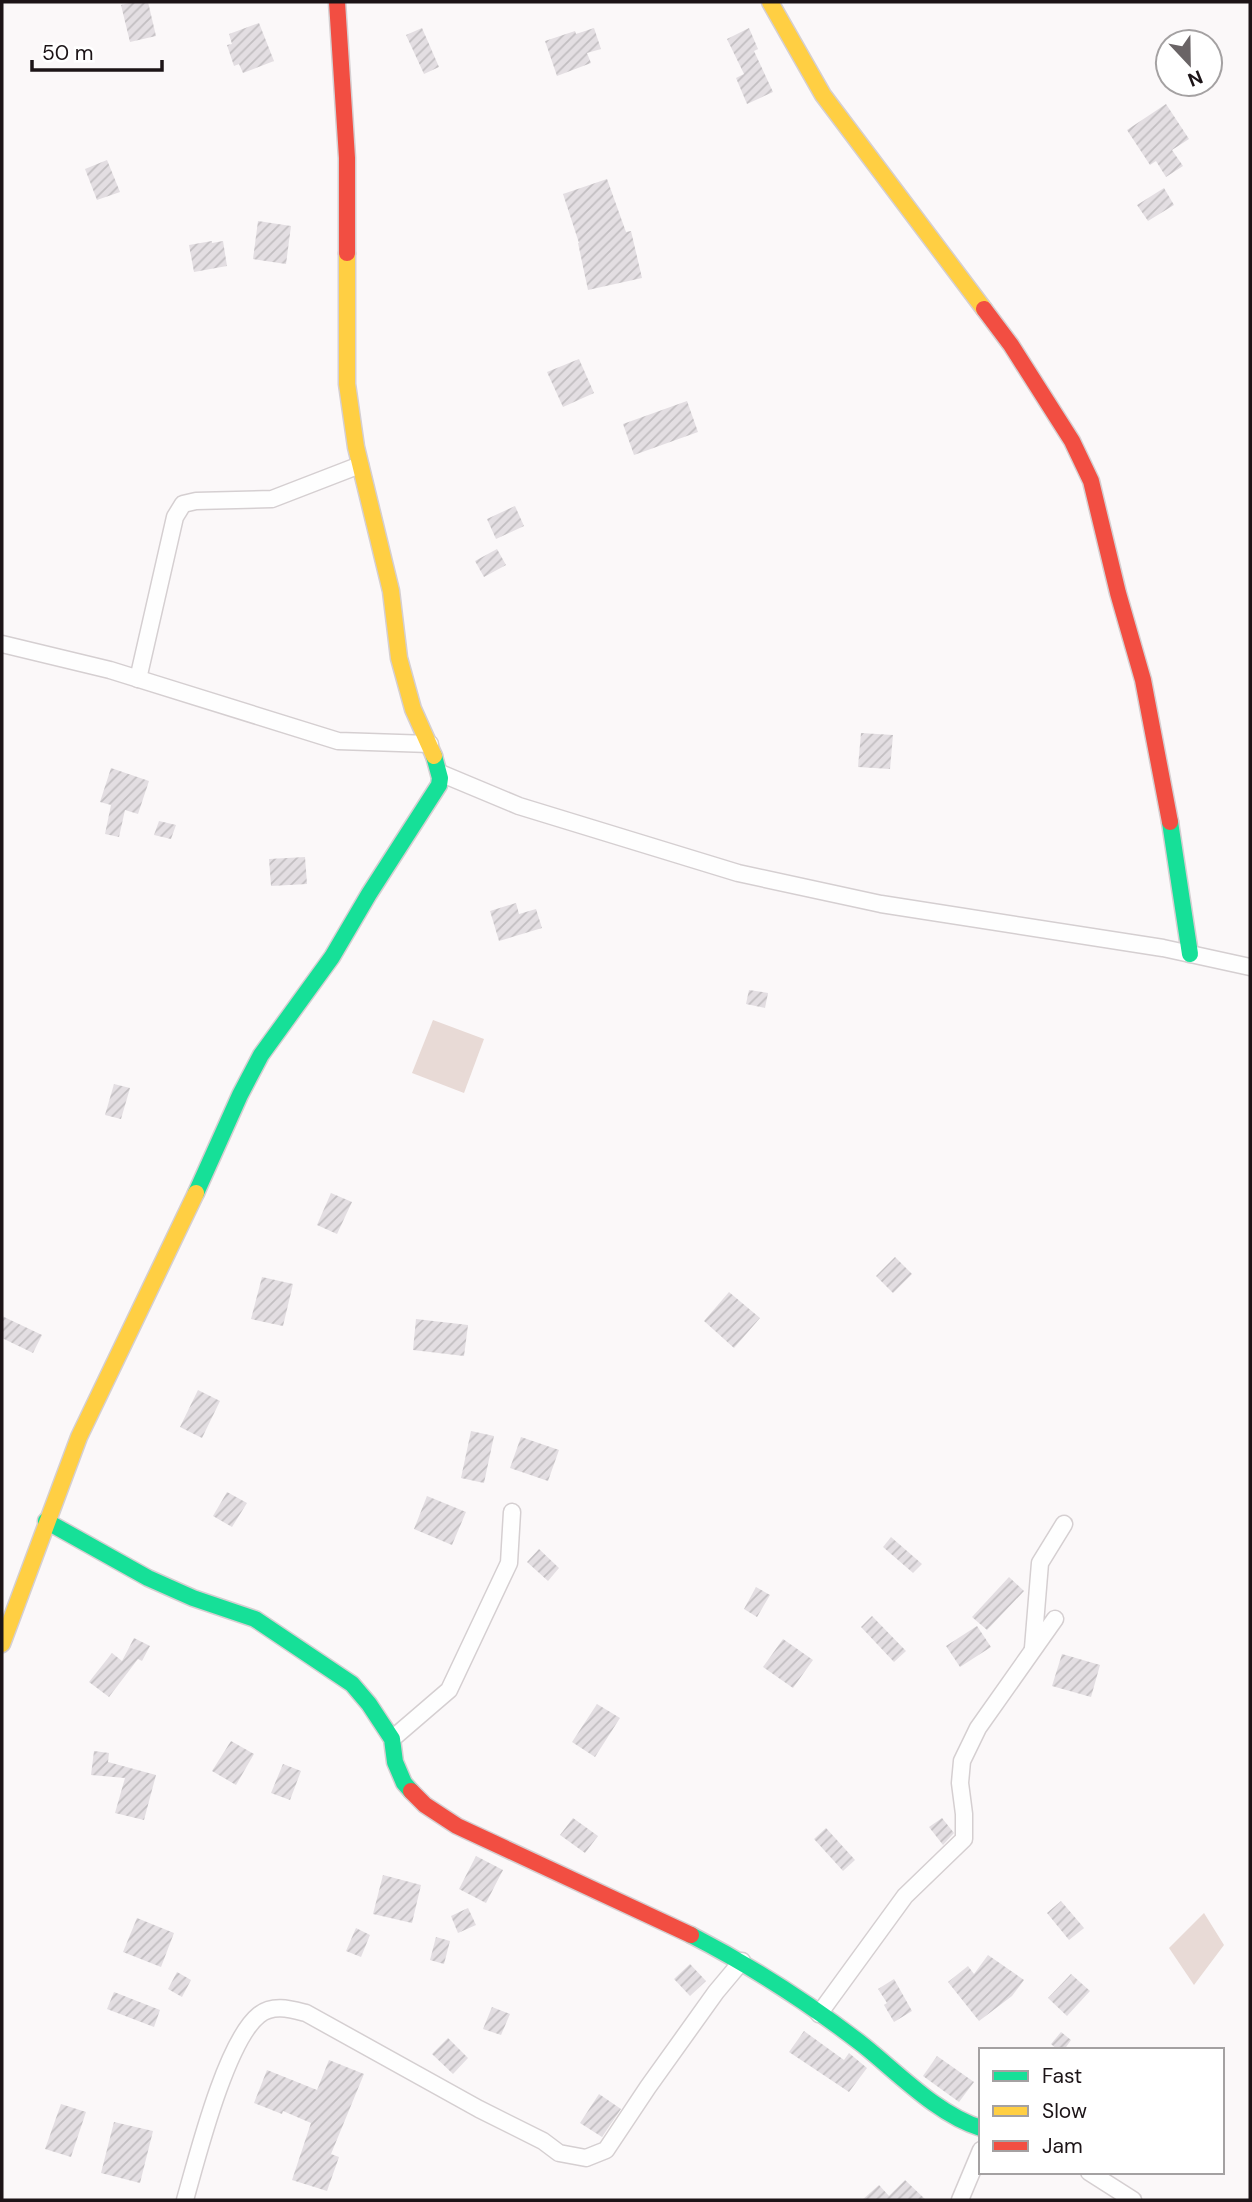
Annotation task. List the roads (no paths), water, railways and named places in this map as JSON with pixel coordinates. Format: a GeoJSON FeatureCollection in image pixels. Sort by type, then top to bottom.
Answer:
{"type":"FeatureCollection","features":[{"type":"Feature","properties":{"kind":"street"},"geometry":{"type":"LineString","coordinates":[[2,1644],[79,1437],[192,1203],[240,1095],[261,1055],[332,957],[439,785],[440,774],[430,744],[413,709],[399,658],[391,591],[360,465],[347,384],[347,158],[337,2]]}},
{"type":"Feature","properties":{"kind":"street"},"geometry":{"type":"LineString","coordinates":[[770,2],[823,94],[1012,345],[1072,442],[1091,481],[1118,593],[1143,680],[1172,835],[1190,954]]}},
{"type":"Feature","properties":{"kind":"street"},"geometry":{"type":"LineString","coordinates":[[138,679],[175,517],[183,504],[196,501],[272,499],[360,465]]}},
{"type":"Feature","properties":{"kind":"street"},"geometry":{"type":"LineString","coordinates":[[2,644],[138,679],[338,741],[430,744]]}},
{"type":"Feature","properties":{"kind":"street"},"geometry":{"type":"LineString","coordinates":[[440,774],[519,806],[738,873],[881,904],[1190,954],[1250,967]]}},
{"type":"Feature","properties":{"kind":"street"},"geometry":{"type":"LineString","coordinates":[[392,1739],[449,1690],[509,1563],[512,1512]]}},
{"type":"Feature","properties":{"kind":"street"},"geometry":{"type":"LineString","coordinates":[[46,1521],[148,1578],[192,1598],[255,1619],[295,1644],[352,1684],[369,1704],[392,1739],[396,1762],[404,1783],[425,1805],[457,1826],[638,1909],[742,1961],[819,2014],[965,2123],[979,2127]]}},
{"type":"Feature","properties":{"kind":"street"},"geometry":{"type":"LineString","coordinates":[[1033,1650],[1040,1563],[1064,1524]]}},
{"type":"Feature","properties":{"kind":"street"},"geometry":{"type":"LineString","coordinates":[[819,2014],[905,1896],[964,1839],[960,1783],[962,1761],[978,1728],[1055,1619]]}},
{"type":"Feature","properties":{"kind":"street"},"geometry":{"type":"LineString","coordinates":[[185,2200],[215,2098],[245,2033],[260,2014],[282,2007],[306,2013],[455,2096],[543,2141],[559,2153],[586,2158],[606,2150],[670,2056],[742,1961]]}},
{"type":"Feature","properties":{"kind":"street"},"geometry":{"type":"LineString","coordinates":[[960,2200],[979,2155]]}},
{"type":"Feature","properties":{"kind":"street"},"geometry":{"type":"LineString","coordinates":[[1092,2174],[1133,2200]]}}]}
